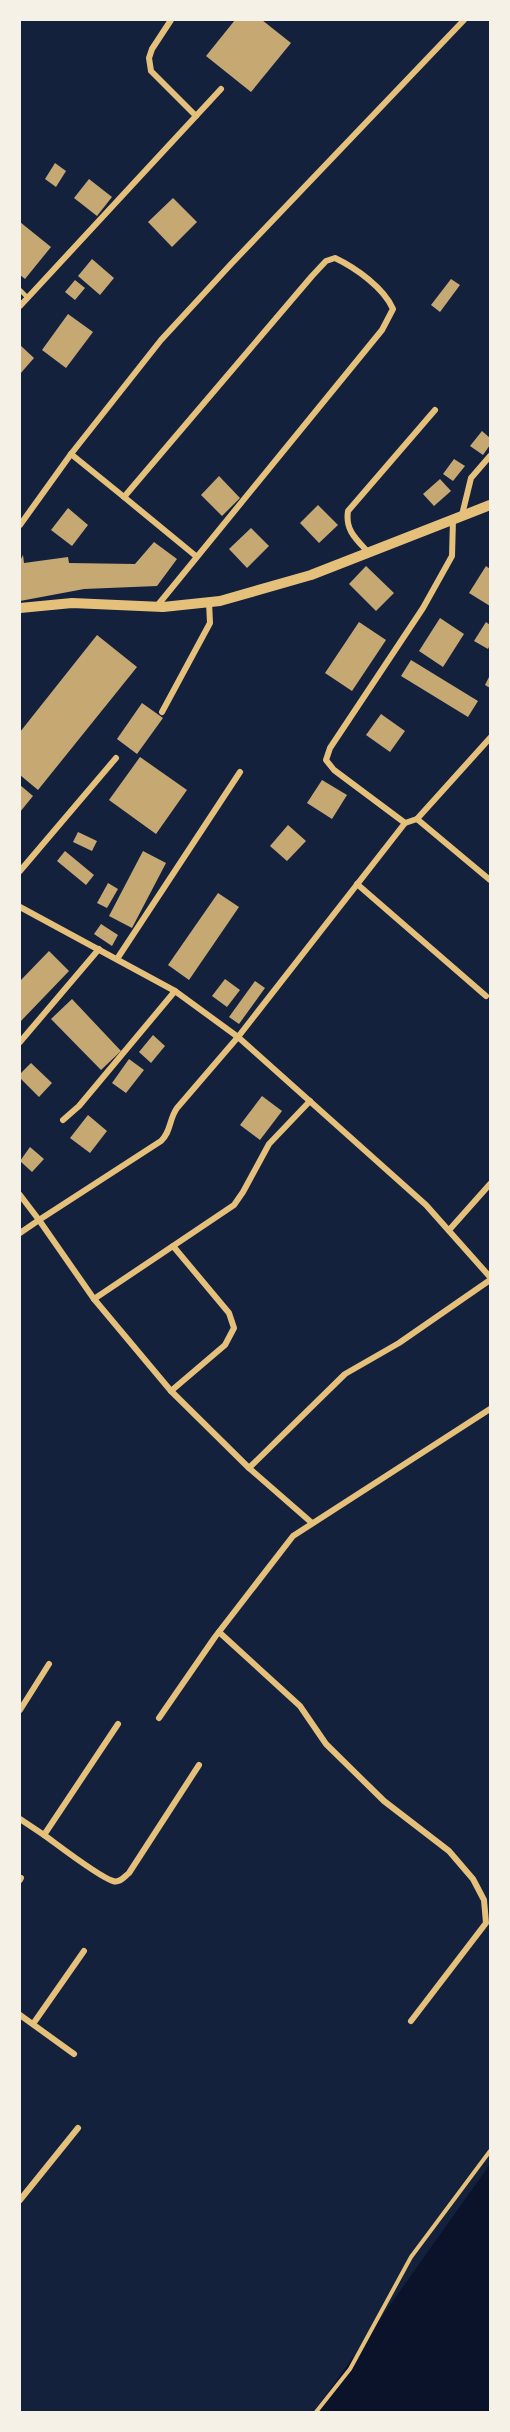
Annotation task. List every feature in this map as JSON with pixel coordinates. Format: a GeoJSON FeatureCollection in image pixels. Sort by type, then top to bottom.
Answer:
{"type":"FeatureCollection","features":[{"type":"Feature","properties":{"kind":"street"},"geometry":{"type":"LineString","coordinates":[[171,20],[152,49],[149,58],[151,70],[196,116]]}},
{"type":"Feature","properties":{"kind":"street"},"geometry":{"type":"LineString","coordinates":[[20,525],[71,454],[177,323],[464,20]]}},
{"type":"Feature","properties":{"kind":"street"},"geometry":{"type":"LineString","coordinates":[[20,306],[221,89]]}},
{"type":"Feature","properties":{"kind":"street"},"geometry":{"type":"LineString","coordinates":[[124,497],[326,261],[335,258],[388,298],[393,309],[382,330],[157,606]]}},
{"type":"Feature","properties":{"kind":"street"},"geometry":{"type":"LineString","coordinates":[[368,552],[352,536],[346,522],[348,511],[435,410]]}},
{"type":"Feature","properties":{"kind":"street"},"geometry":{"type":"LineString","coordinates":[[71,454],[197,557]]}},
{"type":"Feature","properties":{"kind":"street"},"geometry":{"type":"LineString","coordinates":[[405,823],[334,770],[326,760],[330,748],[423,608],[452,556],[458,517],[471,478],[490,456]]}},
{"type":"Feature","properties":{"kind":"street"},"geometry":{"type":"LineString","coordinates":[[20,608],[72,603],[157,606],[220,601],[311,575],[490,505]]}},
{"type":"Feature","properties":{"kind":"street"},"geometry":{"type":"LineString","coordinates":[[162,712],[210,623],[209,602]]}},
{"type":"Feature","properties":{"kind":"street"},"geometry":{"type":"LineString","coordinates":[[20,1233],[167,1136],[171,1116],[177,1108],[238,1037],[405,823],[417,819],[490,738]]}},
{"type":"Feature","properties":{"kind":"street"},"geometry":{"type":"LineString","coordinates":[[20,871],[116,758]]}},
{"type":"Feature","properties":{"kind":"street"},"geometry":{"type":"LineString","coordinates":[[117,959],[240,772]]}},
{"type":"Feature","properties":{"kind":"street"},"geometry":{"type":"LineString","coordinates":[[417,819],[490,880]]}},
{"type":"Feature","properties":{"kind":"street"},"geometry":{"type":"LineString","coordinates":[[357,884],[486,996]]}},
{"type":"Feature","properties":{"kind":"street"},"geometry":{"type":"LineString","coordinates":[[20,907],[175,992],[238,1037],[426,1205],[450,1229],[490,1279],[399,1343],[345,1374],[249,1468]]}},
{"type":"Feature","properties":{"kind":"street"},"geometry":{"type":"LineString","coordinates":[[20,1042],[99,949]]}},
{"type":"Feature","properties":{"kind":"street"},"geometry":{"type":"LineString","coordinates":[[63,1120],[78,1106],[175,992]]}},
{"type":"Feature","properties":{"kind":"street"},"geometry":{"type":"LineString","coordinates":[[94,1299],[234,1205],[269,1144],[310,1101]]}},
{"type":"Feature","properties":{"kind":"street"},"geometry":{"type":"LineString","coordinates":[[450,1229],[490,1184]]}},
{"type":"Feature","properties":{"kind":"street"},"geometry":{"type":"LineString","coordinates":[[20,1195],[94,1299],[171,1391],[249,1468],[312,1523]]}},
{"type":"Feature","properties":{"kind":"street"},"geometry":{"type":"LineString","coordinates":[[171,1391],[225,1345],[234,1328],[229,1313],[172,1246]]}},
{"type":"Feature","properties":{"kind":"street"},"geometry":{"type":"LineString","coordinates":[[159,1718],[219,1632],[293,1536],[490,1409]]}},
{"type":"Feature","properties":{"kind":"street"},"geometry":{"type":"LineString","coordinates":[[219,1632],[300,1706],[326,1744],[384,1802],[449,1851],[473,1879],[484,1900],[486,1923],[411,2021]]}},
{"type":"Feature","properties":{"kind":"street"},"geometry":{"type":"LineString","coordinates":[[20,1710],[49,1664]]}},
{"type":"Feature","properties":{"kind":"street"},"geometry":{"type":"LineString","coordinates":[[44,1835],[118,1724]]}},
{"type":"Feature","properties":{"kind":"street"},"geometry":{"type":"LineString","coordinates":[[20,1819],[100,1874],[113,1881],[121,1881],[129,1873],[199,1765]]}},
{"type":"Feature","properties":{"kind":"street"},"geometry":{"type":"LineString","coordinates":[[33,2025],[84,1951]]}},
{"type":"Feature","properties":{"kind":"street"},"geometry":{"type":"LineString","coordinates":[[20,2015],[74,2054]]}},
{"type":"Feature","properties":{"kind":"street"},"geometry":{"type":"LineString","coordinates":[[20,2200],[78,2128]]}},
{"type":"Feature","properties":{"kind":"lane"},"geometry":{"type":"LineString","coordinates":[[20,291],[27,297]]}},
{"type":"Feature","properties":{"kind":"path"},"geometry":{"type":"LineString","coordinates":[[316,2412],[350,2369],[411,2257],[490,2151]]}},
{"type":"Feature","properties":{"kind":"water"},"geometry":{"type":"Polygon","coordinates":[[[490,2164],[490,2412],[314,2412],[490,2164]]]}},
{"type":"Feature","properties":{"kind":"building"},"geometry":{"type":"Polygon","coordinates":[[[235,20],[262,20],[291,43],[251,92],[206,56],[235,20]]]}},
{"type":"Feature","properties":{"kind":"building"},"geometry":{"type":"Polygon","coordinates":[[[55,163],[66,171],[56,187],[45,179],[55,163]]]}},
{"type":"Feature","properties":{"kind":"building"},"geometry":{"type":"Polygon","coordinates":[[[89,179],[112,197],[97,216],[74,198],[89,179]]]}},
{"type":"Feature","properties":{"kind":"building"},"geometry":{"type":"Polygon","coordinates":[[[173,198],[197,222],[172,247],[148,222],[173,198]]]}},
{"type":"Feature","properties":{"kind":"building"},"geometry":{"type":"Polygon","coordinates":[[[20,222],[51,247],[25,279],[20,275],[20,222]]]}},
{"type":"Feature","properties":{"kind":"building"},"geometry":{"type":"Polygon","coordinates":[[[92,259],[114,278],[100,295],[78,276],[92,259]]]}},
{"type":"Feature","properties":{"kind":"building"},"geometry":{"type":"Polygon","coordinates":[[[451,279],[460,285],[440,312],[431,305],[451,279]]]}},
{"type":"Feature","properties":{"kind":"building"},"geometry":{"type":"Polygon","coordinates":[[[75,280],[85,288],[75,300],[65,292],[75,280]]]}},
{"type":"Feature","properties":{"kind":"building"},"geometry":{"type":"Polygon","coordinates":[[[68,314],[93,332],[66,368],[42,350],[68,314]]]}},
{"type":"Feature","properties":{"kind":"building"},"geometry":{"type":"Polygon","coordinates":[[[20,345],[34,358],[20,374],[20,345]]]}},
{"type":"Feature","properties":{"kind":"building"},"geometry":{"type":"Polygon","coordinates":[[[482,431],[490,438],[490,445],[483,455],[470,446],[482,431]]]}},
{"type":"Feature","properties":{"kind":"building"},"geometry":{"type":"Polygon","coordinates":[[[454,459],[465,466],[453,481],[443,474],[454,459]]]}},
{"type":"Feature","properties":{"kind":"building"},"geometry":{"type":"Polygon","coordinates":[[[219,476],[240,498],[222,516],[201,495],[219,476]]]}},
{"type":"Feature","properties":{"kind":"building"},"geometry":{"type":"Polygon","coordinates":[[[440,479],[451,491],[434,506],[423,494],[440,479]]]}},
{"type":"Feature","properties":{"kind":"building"},"geometry":{"type":"Polygon","coordinates":[[[318,505],[338,525],[319,543],[300,523],[318,505]]]}},
{"type":"Feature","properties":{"kind":"building"},"geometry":{"type":"Polygon","coordinates":[[[68,508],[88,525],[72,546],[51,530],[68,508]]]}},
{"type":"Feature","properties":{"kind":"building"},"geometry":{"type":"Polygon","coordinates":[[[251,528],[269,546],[247,568],[229,549],[251,528]]]}},
{"type":"Feature","properties":{"kind":"building"},"geometry":{"type":"Polygon","coordinates":[[[154,542],[177,559],[157,586],[84,589],[20,601],[20,561],[23,555],[24,563],[68,557],[69,563],[135,564],[154,542]]]}},
{"type":"Feature","properties":{"kind":"building"},"geometry":{"type":"Polygon","coordinates":[[[366,566],[394,593],[376,611],[349,584],[366,566]]]}},
{"type":"Feature","properties":{"kind":"building"},"geometry":{"type":"Polygon","coordinates":[[[486,566],[490,569],[490,606],[469,593],[486,566]]]}},
{"type":"Feature","properties":{"kind":"building"},"geometry":{"type":"Polygon","coordinates":[[[440,618],[464,634],[443,667],[419,651],[440,618]]]}},
{"type":"Feature","properties":{"kind":"building"},"geometry":{"type":"Polygon","coordinates":[[[359,622],[386,640],[352,691],[325,673],[359,622]]]}},
{"type":"Feature","properties":{"kind":"building"},"geometry":{"type":"Polygon","coordinates":[[[486,622],[490,625],[488,649],[474,641],[486,622]]]}},
{"type":"Feature","properties":{"kind":"building"},"geometry":{"type":"Polygon","coordinates":[[[97,635],[137,667],[38,790],[20,775],[20,732],[97,635]]]}},
{"type":"Feature","properties":{"kind":"building"},"geometry":{"type":"Polygon","coordinates":[[[411,660],[478,701],[468,717],[401,676],[411,660]]]}},
{"type":"Feature","properties":{"kind":"building"},"geometry":{"type":"Polygon","coordinates":[[[490,675],[490,688],[485,685],[490,675]]]}},
{"type":"Feature","properties":{"kind":"building"},"geometry":{"type":"Polygon","coordinates":[[[142,703],[163,718],[137,754],[117,739],[142,703]]]}},
{"type":"Feature","properties":{"kind":"building"},"geometry":{"type":"Polygon","coordinates":[[[381,714],[405,731],[390,752],[366,735],[381,714]]]}},
{"type":"Feature","properties":{"kind":"building"},"geometry":{"type":"Polygon","coordinates":[[[140,757],[187,790],[156,834],[109,800],[140,757]]]}},
{"type":"Feature","properties":{"kind":"building"},"geometry":{"type":"Polygon","coordinates":[[[322,780],[347,795],[332,819],[307,803],[322,780]]]}},
{"type":"Feature","properties":{"kind":"building"},"geometry":{"type":"Polygon","coordinates":[[[20,785],[33,796],[20,812],[20,785]]]}},
{"type":"Feature","properties":{"kind":"building"},"geometry":{"type":"Polygon","coordinates":[[[288,825],[306,841],[287,861],[270,846],[288,825]]]}},
{"type":"Feature","properties":{"kind":"building"},"geometry":{"type":"Polygon","coordinates":[[[78,832],[97,841],[92,851],[73,842],[78,832]]]}},
{"type":"Feature","properties":{"kind":"building"},"geometry":{"type":"Polygon","coordinates":[[[65,851],[94,875],[86,885],[57,861],[65,851]]]}},
{"type":"Feature","properties":{"kind":"building"},"geometry":{"type":"Polygon","coordinates":[[[143,851],[166,863],[132,928],[109,916],[143,851]]]}},
{"type":"Feature","properties":{"kind":"building"},"geometry":{"type":"Polygon","coordinates":[[[108,883],[118,889],[107,908],[97,903],[108,883]]]}},
{"type":"Feature","properties":{"kind":"building"},"geometry":{"type":"Polygon","coordinates":[[[218,893],[239,907],[189,980],[168,965],[218,893]]]}},
{"type":"Feature","properties":{"kind":"building"},"geometry":{"type":"Polygon","coordinates":[[[101,924],[118,935],[112,946],[94,934],[101,924]]]}},
{"type":"Feature","properties":{"kind":"building"},"geometry":{"type":"Polygon","coordinates":[[[49,951],[69,971],[20,1022],[20,981],[49,951]]]}},
{"type":"Feature","properties":{"kind":"building"},"geometry":{"type":"Polygon","coordinates":[[[225,979],[240,990],[227,1007],[212,996],[225,979]]]}},
{"type":"Feature","properties":{"kind":"building"},"geometry":{"type":"Polygon","coordinates":[[[255,981],[265,988],[239,1024],[229,1017],[255,981]]]}},
{"type":"Feature","properties":{"kind":"building"},"geometry":{"type":"Polygon","coordinates":[[[72,999],[121,1051],[101,1070],[51,1019],[72,999]]]}},
{"type":"Feature","properties":{"kind":"building"},"geometry":{"type":"Polygon","coordinates":[[[153,1035],[165,1046],[151,1063],[139,1052],[153,1035]]]}},
{"type":"Feature","properties":{"kind":"building"},"geometry":{"type":"Polygon","coordinates":[[[129,1059],[144,1070],[126,1093],[112,1083],[129,1059]]]}},
{"type":"Feature","properties":{"kind":"building"},"geometry":{"type":"Polygon","coordinates":[[[31,1063],[52,1083],[39,1097],[20,1078],[20,1074],[31,1063]]]}},
{"type":"Feature","properties":{"kind":"building"},"geometry":{"type":"Polygon","coordinates":[[[262,1096],[282,1111],[260,1140],[240,1125],[262,1096]]]}},
{"type":"Feature","properties":{"kind":"building"},"geometry":{"type":"Polygon","coordinates":[[[88,1115],[107,1131],[90,1153],[70,1138],[88,1115]]]}},
{"type":"Feature","properties":{"kind":"building"},"geometry":{"type":"Polygon","coordinates":[[[30,1147],[44,1159],[32,1172],[20,1161],[30,1147]]]}}]}
